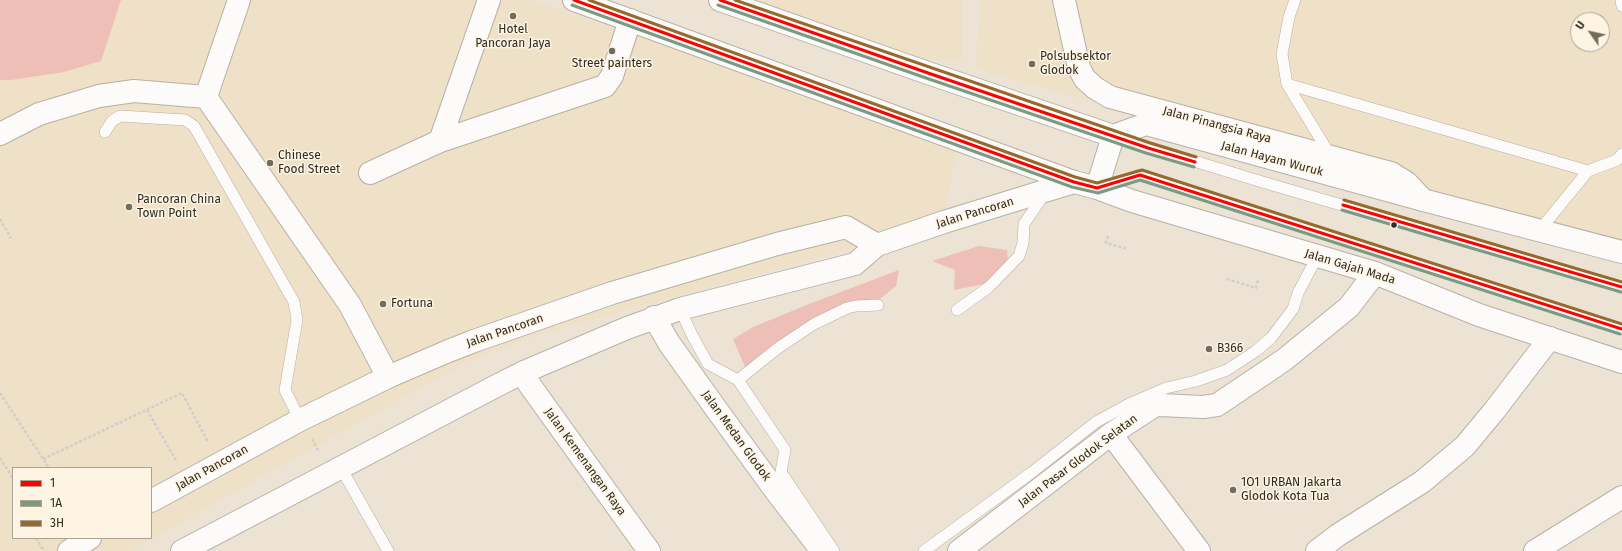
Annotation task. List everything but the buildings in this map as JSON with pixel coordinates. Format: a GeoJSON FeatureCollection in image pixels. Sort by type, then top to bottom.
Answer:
{"type":"FeatureCollection","features":[{"type":"Feature","properties":{"kind":"main road"},"geometry":{"type":"LineString","coordinates":[[206,97],[239,0]]}},
{"type":"Feature","properties":{"kind":"main road"},"geometry":{"type":"LineString","coordinates":[[440,141],[489,0]]}},
{"type":"Feature","properties":{"kind":"main road","name":"Jalan Gajah Mada"},"geometry":{"type":"LineString","coordinates":[[574,0],[1074,182],[1317,257],[1375,273],[1479,315],[1622,362]]}},
{"type":"Feature","properties":{"kind":"main road"},"geometry":{"type":"LineString","coordinates":[[720,0],[1113,136],[1097,188]]}},
{"type":"Feature","properties":{"kind":"main road","name":"Jalan Pinangsia Raya"},"geometry":{"type":"LineString","coordinates":[[1064,0],[1079,68],[1086,79],[1095,88],[1110,97],[1391,173],[1407,183],[1423,200]]}},
{"type":"Feature","properties":{"kind":"main road"},"geometry":{"type":"LineString","coordinates":[[370,173],[440,141],[605,86],[612,76],[630,20]]}},
{"type":"Feature","properties":{"kind":"main road"},"geometry":{"type":"LineString","coordinates":[[0,131],[39,114],[98,96],[134,90],[206,97],[350,305],[388,377]]}},
{"type":"Feature","properties":{"kind":"main road","name":"Jalan Hayam Wuruk"},"geometry":{"type":"LineString","coordinates":[[1113,136],[1146,124],[1423,200],[1622,252]]}},
{"type":"Feature","properties":{"kind":"main road","name":"Jalan Pancoran"},"geometry":{"type":"LineString","coordinates":[[182,551],[524,372],[654,317],[680,308],[855,264],[877,246],[944,222],[1074,182]]}},
{"type":"Feature","properties":{"kind":"main road","name":"Jalan Pancoran"},"geometry":{"type":"LineString","coordinates":[[152,500],[300,420],[388,377],[446,352],[612,293],[777,244],[846,227],[877,246]]}},
{"type":"Feature","properties":{"kind":"main road","name":"Jalan Pasar Glodok Selatan"},"geometry":{"type":"LineString","coordinates":[[959,551],[1111,434],[1154,406],[1204,407],[1217,405],[1284,360],[1349,308],[1375,273]]}},
{"type":"Feature","properties":{"kind":"main road","name":"Jalan Medan Glodok"},"geometry":{"type":"LineString","coordinates":[[654,317],[669,343],[714,406],[775,490],[822,551]]}},
{"type":"Feature","properties":{"kind":"main road"},"geometry":{"type":"LineString","coordinates":[[1317,551],[1338,535],[1422,482],[1465,446],[1550,338]]}},
{"type":"Feature","properties":{"kind":"main road","name":"Jalan Kemenangan Raya"},"geometry":{"type":"LineString","coordinates":[[524,372],[530,384],[649,551]]}},
{"type":"Feature","properties":{"kind":"main road"},"geometry":{"type":"LineString","coordinates":[[1111,434],[1199,551]]}},
{"type":"Feature","properties":{"kind":"main road"},"geometry":{"type":"LineString","coordinates":[[1535,551],[1622,497]]}},
{"type":"Feature","properties":{"kind":"main road"},"geometry":{"type":"LineString","coordinates":[[69,551],[88,539]]}},
{"type":"Feature","properties":{"kind":"lane"},"geometry":{"type":"LineString","coordinates":[[1295,0],[1289,17],[1282,54],[1287,84],[1331,157]]}},
{"type":"Feature","properties":{"kind":"lane"},"geometry":{"type":"LineString","coordinates":[[1621,0],[1622,6]]}},
{"type":"Feature","properties":{"kind":"lane"},"geometry":{"type":"LineString","coordinates":[[1287,84],[1588,171]]}},
{"type":"Feature","properties":{"kind":"lane"},"geometry":{"type":"LineString","coordinates":[[105,132],[112,121],[120,116],[185,120],[194,126],[294,302],[297,320],[285,390],[300,420]]}},
{"type":"Feature","properties":{"kind":"lane"},"geometry":{"type":"LineString","coordinates":[[1113,136],[1259,181],[1622,287]]}},
{"type":"Feature","properties":{"kind":"lane"},"geometry":{"type":"LineString","coordinates":[[1539,231],[1588,171],[1617,160],[1622,154]]}},
{"type":"Feature","properties":{"kind":"lane"},"geometry":{"type":"LineString","coordinates":[[1097,188],[1140,175],[1622,329]]}},
{"type":"Feature","properties":{"kind":"lane"},"geometry":{"type":"LineString","coordinates":[[957,310],[989,288],[1019,256],[1023,243],[1024,224],[1046,191]]}},
{"type":"Feature","properties":{"kind":"lane"},"geometry":{"type":"LineString","coordinates":[[924,551],[1031,473],[1096,422],[1129,404],[1166,388],[1196,381],[1227,370],[1256,351],[1271,338],[1293,309],[1298,293],[1317,257]]}},
{"type":"Feature","properties":{"kind":"lane"},"geometry":{"type":"LineString","coordinates":[[738,380],[778,348],[814,324],[847,308],[878,305]]}},
{"type":"Feature","properties":{"kind":"lane"},"geometry":{"type":"LineString","coordinates":[[680,308],[692,336],[708,364],[738,380],[785,450],[780,472],[834,551]]}},
{"type":"Feature","properties":{"kind":"lane"},"geometry":{"type":"LineString","coordinates":[[341,468],[388,551]]}},
{"type":"Feature","properties":{"kind":"path"},"geometry":{"type":"LineString","coordinates":[[0,219],[11,238]]}},
{"type":"Feature","properties":{"kind":"path"},"geometry":{"type":"LineString","coordinates":[[1108,236],[1106,243],[1128,249]]}},
{"type":"Feature","properties":{"kind":"path"},"geometry":{"type":"LineString","coordinates":[[1227,279],[1256,288],[1258,280]]}},
{"type":"Feature","properties":{"kind":"path"},"geometry":{"type":"LineString","coordinates":[[0,393],[48,467]]}},
{"type":"Feature","properties":{"kind":"path"},"geometry":{"type":"LineString","coordinates":[[44,459],[182,393],[220,464]]}},
{"type":"Feature","properties":{"kind":"path"},"geometry":{"type":"LineString","coordinates":[[147,410],[188,481]]}},
{"type":"Feature","properties":{"kind":"path"},"geometry":{"type":"LineString","coordinates":[[0,458],[12,476]]}},
{"type":"Feature","properties":{"kind":"path"},"geometry":{"type":"LineString","coordinates":[[37,539],[44,551]]}},
{"type":"Feature","properties":{"kind":"shaded area"},"geometry":{"type":"Polygon","coordinates":[[[0,0],[529,0],[958,139],[944,222],[541,334],[468,361],[152,539],[152,467],[12,467],[12,539],[151,539],[130,551],[0,551],[0,0]]]}},
{"type":"Feature","properties":{"kind":"shaded area"},"geometry":{"type":"Polygon","coordinates":[[[0,0],[121,0],[101,61],[64,72],[11,80],[0,80],[0,0]]]}},
{"type":"Feature","properties":{"kind":"shaded area"},"geometry":{"type":"Polygon","coordinates":[[[737,0],[962,0],[962,62],[899,59],[737,0]]]}},
{"type":"Feature","properties":{"kind":"shaded area"},"geometry":{"type":"Polygon","coordinates":[[[980,0],[1622,0],[1622,252],[976,69],[980,0]]]}},
{"type":"Feature","properties":{"kind":"shaded area"},"geometry":{"type":"Polygon","coordinates":[[[979,246],[1007,250],[1008,262],[984,284],[954,290],[955,270],[932,261],[979,246]]]}},
{"type":"Feature","properties":{"kind":"shaded area"},"geometry":{"type":"Polygon","coordinates":[[[899,270],[896,286],[875,303],[850,306],[775,344],[745,367],[733,339],[753,327],[899,270]]]}},
{"type":"Feature","properties":{"kind":"transit line","name":"1"},"geometry":{"type":"LineString","coordinates":[[574,0],[1074,182],[1097,188],[1140,175],[1622,329]]}},
{"type":"Feature","properties":{"kind":"transit line","name":"3H"},"geometry":{"type":"LineString","coordinates":[[589,0],[1075,177],[1097,183],[1142,170],[1622,324]]}},
{"type":"Feature","properties":{"kind":"transit line","name":"1"},"geometry":{"type":"LineString","coordinates":[[720,0],[928,73],[1148,148],[1195,162]]}},
{"type":"Feature","properties":{"kind":"transit line","name":"3H"},"geometry":{"type":"LineString","coordinates":[[735,0],[1150,143],[1196,157]]}},
{"type":"Feature","properties":{"kind":"transit line","name":"1A"},"geometry":{"type":"LineString","coordinates":[[572,5],[1072,187],[1098,193],[1140,180],[1620,334]]}},
{"type":"Feature","properties":{"kind":"transit line","name":"1A"},"geometry":{"type":"LineString","coordinates":[[718,5],[1146,153],[1194,167]]}},
{"type":"Feature","properties":{"kind":"transit line","name":"3H"},"geometry":{"type":"LineString","coordinates":[[1344,200],[1622,282]]}},
{"type":"Feature","properties":{"kind":"transit line","name":"1"},"geometry":{"type":"LineString","coordinates":[[1343,205],[1622,287]]}},
{"type":"Feature","properties":{"kind":"transit line","name":"1A"},"geometry":{"type":"LineString","coordinates":[[1342,210],[1621,292]]}},
{"type":"Feature","properties":{"kind":"place","name":"Hotel Pancoran Jaya"},"geometry":{"type":"Point","coordinates":[513,16]}},
{"type":"Feature","properties":{"kind":"place","name":"Street painters"},"geometry":{"type":"Point","coordinates":[612,51]}},
{"type":"Feature","properties":{"kind":"place","name":"Polsubsektor Glodok"},"geometry":{"type":"Point","coordinates":[1032,64]}},
{"type":"Feature","properties":{"kind":"place","name":"Chinese Food Street"},"geometry":{"type":"Point","coordinates":[270,163]}},
{"type":"Feature","properties":{"kind":"place","name":"Pancoran China Town Point"},"geometry":{"type":"Point","coordinates":[129,207]}},
{"type":"Feature","properties":{"kind":"place","name":"Fortuna"},"geometry":{"type":"Point","coordinates":[383,304]}},
{"type":"Feature","properties":{"kind":"place","name":"B366"},"geometry":{"type":"Point","coordinates":[1209,349]}},
{"type":"Feature","properties":{"kind":"place","name":"1O1 URBAN Jakarta Glodok Kota Tua"},"geometry":{"type":"Point","coordinates":[1233,490]}}]}
